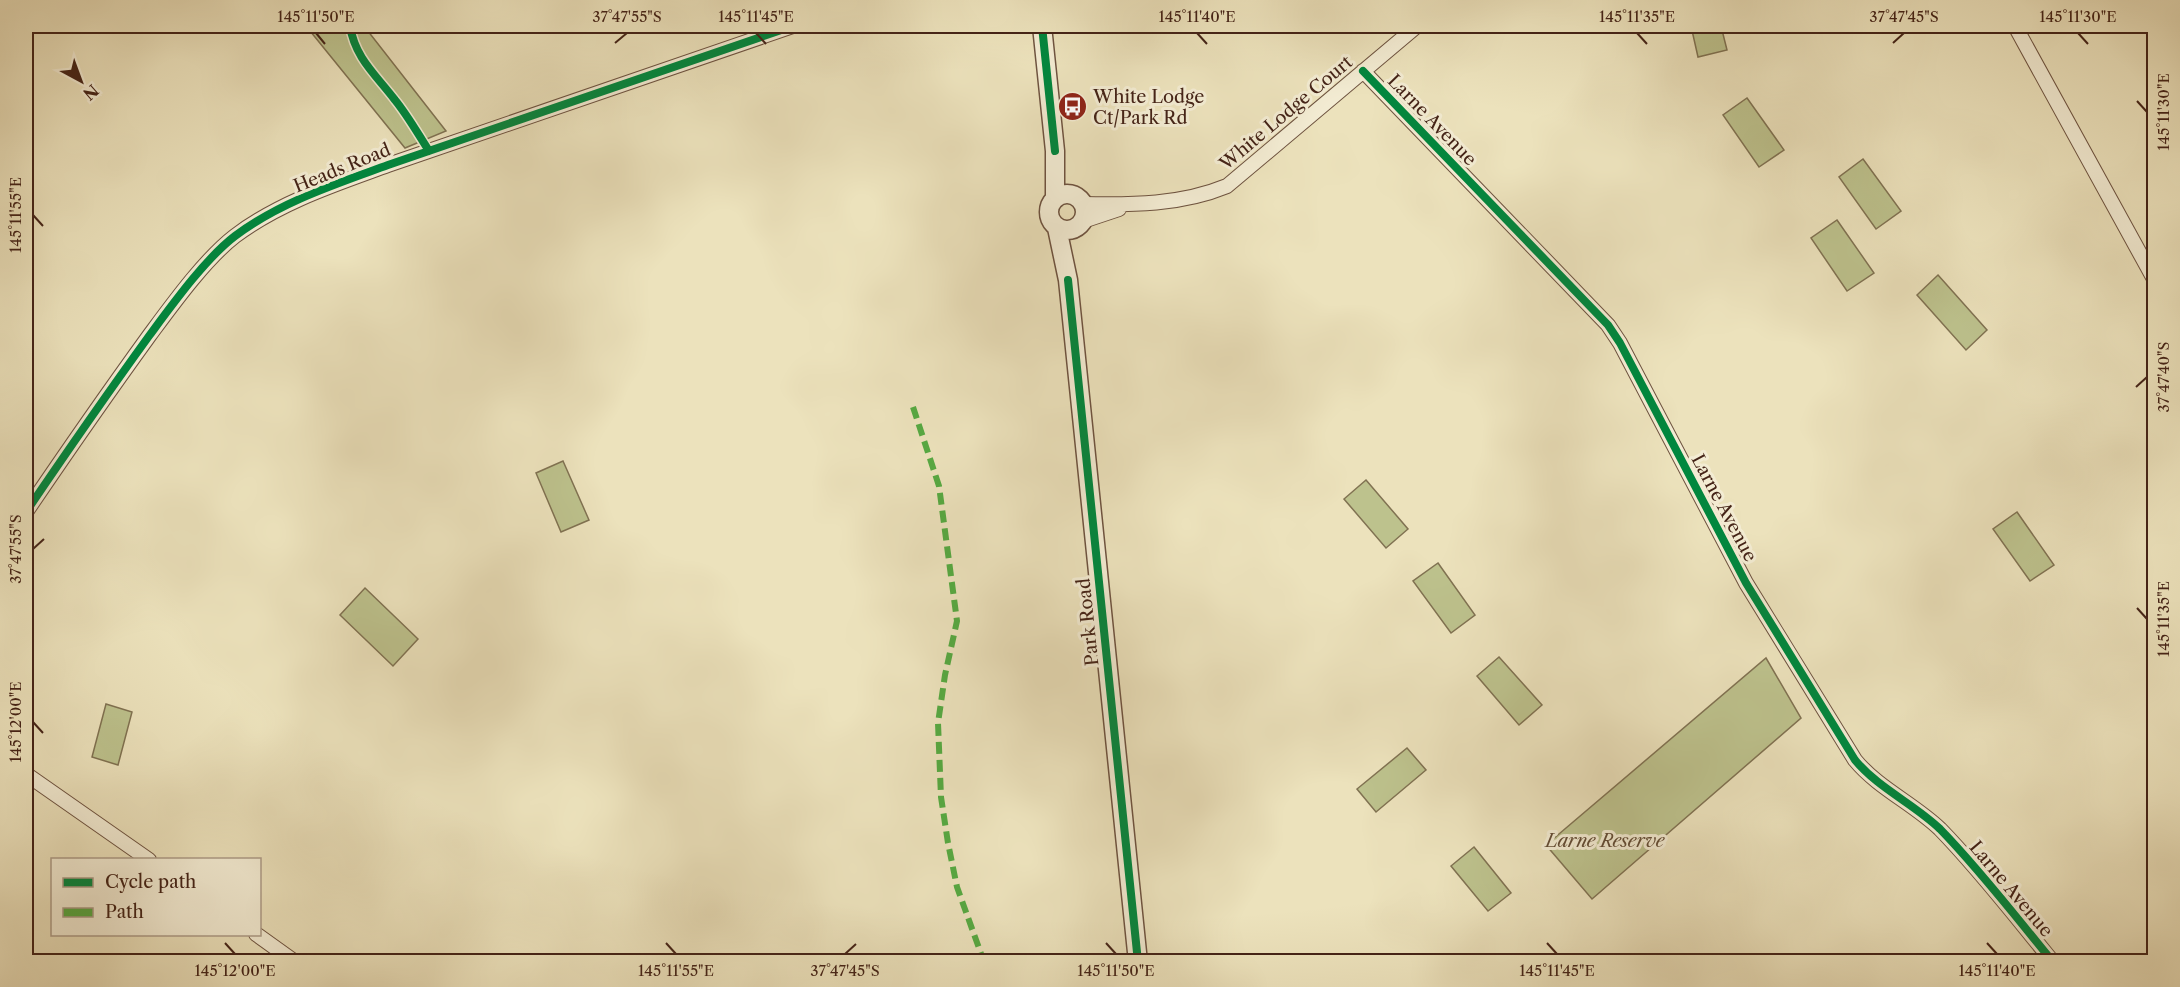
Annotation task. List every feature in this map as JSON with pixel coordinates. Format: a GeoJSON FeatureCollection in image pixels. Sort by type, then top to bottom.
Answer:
{"type":"FeatureCollection","features":[{"type":"Feature","properties":{"kind":"street","name":"Heads Road"},"geometry":{"type":"LineString","coordinates":[[26,512],[102,401],[167,312],[216,254],[234,237],[265,216],[332,185],[793,26]]}},
{"type":"Feature","properties":{"kind":"street"},"geometry":{"type":"LineString","coordinates":[[1042,26],[1055,151],[1055,200]]}},
{"type":"Feature","properties":{"kind":"street","name":"White Lodge Court"},"geometry":{"type":"LineString","coordinates":[[1079,212],[1196,197],[1227,186],[1417,26]]}},
{"type":"Feature","properties":{"kind":"street"},"geometry":{"type":"LineString","coordinates":[[2014,26],[2154,279]]}},
{"type":"Feature","properties":{"kind":"street","name":"Larne Avenue"},"geometry":{"type":"LineString","coordinates":[[1364,71],[1608,325],[1620,343],[1746,583],[1855,760],[1864,770],[1939,828],[2053,962]]}},
{"type":"Feature","properties":{"kind":"street"},"geometry":{"type":"LineString","coordinates":[[1055,151],[1079,212]]}},
{"type":"Feature","properties":{"kind":"street"},"geometry":{"type":"LineString","coordinates":[[1064,195],[1079,212],[1067,230],[1057,228],[1049,214],[1051,204],[1064,195]]}},
{"type":"Feature","properties":{"kind":"street","name":"Park Road"},"geometry":{"type":"LineString","coordinates":[[1068,280],[1079,212]]}},
{"type":"Feature","properties":{"kind":"street","name":"Park Road"},"geometry":{"type":"LineString","coordinates":[[1057,228],[1068,280],[1138,962]]}},
{"type":"Feature","properties":{"kind":"street"},"geometry":{"type":"LineString","coordinates":[[26,774],[146,858]]}},
{"type":"Feature","properties":{"kind":"street"},"geometry":{"type":"LineString","coordinates":[[259,936],[295,962]]}},
{"type":"Feature","properties":{"kind":"green space"},"geometry":{"type":"Polygon","coordinates":[[[306,26],[364,26],[446,131],[405,148],[306,26]]]}},
{"type":"Feature","properties":{"kind":"green space"},"geometry":{"type":"Polygon","coordinates":[[[1691,26],[1721,26],[1727,50],[1698,57],[1691,26]]]}},
{"type":"Feature","properties":{"kind":"green space"},"geometry":{"type":"Polygon","coordinates":[[[1747,98],[1784,150],[1759,167],[1723,115],[1747,98]]]}},
{"type":"Feature","properties":{"kind":"green space"},"geometry":{"type":"Polygon","coordinates":[[[1863,159],[1901,211],[1876,229],[1839,177],[1863,159]]]}},
{"type":"Feature","properties":{"kind":"green space"},"geometry":{"type":"Polygon","coordinates":[[[1837,220],[1874,273],[1847,291],[1811,238],[1837,220]]]}},
{"type":"Feature","properties":{"kind":"green space"},"geometry":{"type":"Polygon","coordinates":[[[1938,275],[1987,330],[1966,350],[1917,295],[1938,275]]]}},
{"type":"Feature","properties":{"kind":"green space"},"geometry":{"type":"Polygon","coordinates":[[[563,461],[589,520],[561,532],[536,473],[563,461]]]}},
{"type":"Feature","properties":{"kind":"green space"},"geometry":{"type":"Polygon","coordinates":[[[1366,480],[1408,529],[1386,548],[1344,499],[1366,480]]]}},
{"type":"Feature","properties":{"kind":"green space"},"geometry":{"type":"Polygon","coordinates":[[[2017,512],[2054,565],[2030,581],[1993,529],[2017,512]]]}},
{"type":"Feature","properties":{"kind":"green space"},"geometry":{"type":"Polygon","coordinates":[[[1438,563],[1475,615],[1451,633],[1413,581],[1438,563]]]}},
{"type":"Feature","properties":{"kind":"green space"},"geometry":{"type":"Polygon","coordinates":[[[365,588],[418,639],[393,666],[340,615],[365,588]]]}},
{"type":"Feature","properties":{"kind":"green space"},"geometry":{"type":"Polygon","coordinates":[[[1499,657],[1542,705],[1519,725],[1477,676],[1499,657]]]}},
{"type":"Feature","properties":{"kind":"green space","name":"Larne Reserve"},"geometry":{"type":"Polygon","coordinates":[[[1766,658],[1801,718],[1592,899],[1546,845],[1766,658]]]}},
{"type":"Feature","properties":{"kind":"green space"},"geometry":{"type":"Polygon","coordinates":[[[106,704],[132,712],[118,765],[92,757],[106,704]]]}},
{"type":"Feature","properties":{"kind":"green space"},"geometry":{"type":"Polygon","coordinates":[[[1407,748],[1426,770],[1376,812],[1357,789],[1407,748]]]}},
{"type":"Feature","properties":{"kind":"green space"},"geometry":{"type":"Polygon","coordinates":[[[1474,847],[1511,893],[1488,911],[1451,866],[1474,847]]]}},
{"type":"Feature","properties":{"kind":"marked path"},"geometry":{"type":"LineString","coordinates":[[913,407],[939,486],[957,621],[945,675],[938,723],[941,797],[957,887],[984,962]]}},
{"type":"Feature","properties":{"kind":"cycle path"},"geometry":{"type":"LineString","coordinates":[[350,26],[361,57],[404,112],[429,151]]}},
{"type":"Feature","properties":{"kind":"cycle path"},"geometry":{"type":"LineString","coordinates":[[26,512],[178,297],[224,246],[252,224],[289,204],[348,179],[793,26]]}},
{"type":"Feature","properties":{"kind":"cycle path"},"geometry":{"type":"LineString","coordinates":[[1042,26],[1055,151]]}},
{"type":"Feature","properties":{"kind":"cycle path"},"geometry":{"type":"LineString","coordinates":[[1363,71],[1608,325],[1620,343],[1746,583],[1855,760],[1885,788],[1940,829],[1984,877],[2053,962]]}},
{"type":"Feature","properties":{"kind":"cycle path"},"geometry":{"type":"LineString","coordinates":[[1068,280],[1138,962]]}},
{"type":"Feature","properties":{"kind":"place","name":"White Lodge Ct/Park Rd"},"geometry":{"type":"Point","coordinates":[1072,107]}}]}
